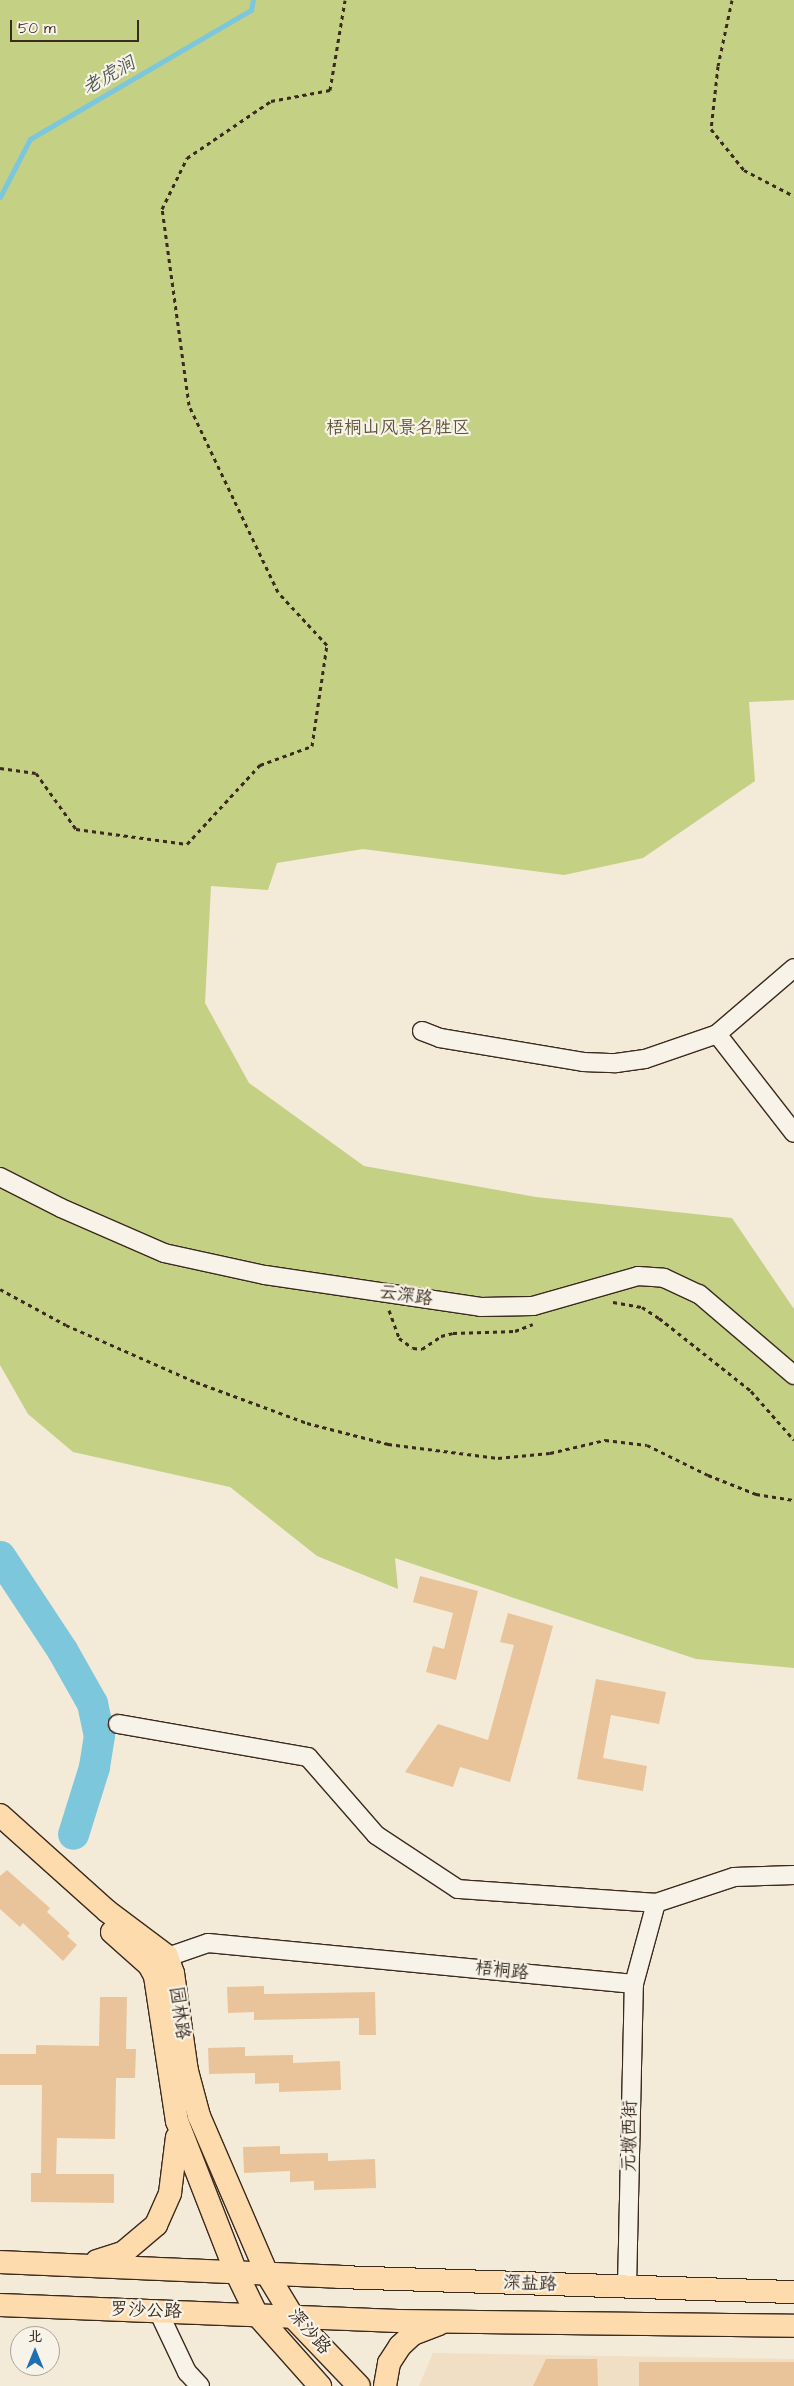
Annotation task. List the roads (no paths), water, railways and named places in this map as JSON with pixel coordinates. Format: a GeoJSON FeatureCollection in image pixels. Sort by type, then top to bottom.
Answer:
{"type":"FeatureCollection","features":[{"type":"Feature","properties":{"kind":"main road"},"geometry":{"type":"LineString","coordinates":[[0,1815],[107,1910],[158,1960]]}},
{"type":"Feature","properties":{"kind":"main road"},"geometry":{"type":"LineString","coordinates":[[0,1834],[158,1960]]}},
{"type":"Feature","properties":{"kind":"main road","name":"园林路"},"geometry":{"type":"LineString","coordinates":[[158,1960],[155,1976],[176,2121],[236,2272]]}},
{"type":"Feature","properties":{"kind":"main road","name":"园林路"},"geometry":{"type":"LineString","coordinates":[[158,1960],[173,1973],[187,2071],[199,2116],[266,2274]]}},
{"type":"Feature","properties":{"kind":"main road"},"geometry":{"type":"LineString","coordinates":[[74,2265],[124,2252],[142,2241],[156,2225],[168,2202],[175,2173],[176,2121]]}},
{"type":"Feature","properties":{"kind":"main road"},"geometry":{"type":"LineString","coordinates":[[0,2262],[266,2274]]}},
{"type":"Feature","properties":{"kind":"main road","name":"深沙路"},"geometry":{"type":"LineString","coordinates":[[236,2272],[257,2315],[320,2386]]}},
{"type":"Feature","properties":{"kind":"main road","name":"深盐路"},"geometry":{"type":"LineString","coordinates":[[266,2274],[794,2292]]}},
{"type":"Feature","properties":{"kind":"main road","name":"深沙路"},"geometry":{"type":"LineString","coordinates":[[266,2274],[293,2317],[358,2386]]}},
{"type":"Feature","properties":{"kind":"main road","name":"罗沙公路"},"geometry":{"type":"LineString","coordinates":[[0,2306],[293,2317]]}},
{"type":"Feature","properties":{"kind":"main road"},"geometry":{"type":"LineString","coordinates":[[293,2317],[794,2326]]}},
{"type":"Feature","properties":{"kind":"main road"},"geometry":{"type":"LineString","coordinates":[[385,2386],[389,2364],[406,2340],[430,2326],[452,2321]]}},
{"type":"Feature","properties":{"kind":"street"},"geometry":{"type":"LineString","coordinates":[[422,1031],[440,1038],[583,1062],[616,1063],[645,1060],[716,1034],[794,968]]}},
{"type":"Feature","properties":{"kind":"street"},"geometry":{"type":"LineString","coordinates":[[716,1034],[794,1133]]}},
{"type":"Feature","properties":{"kind":"street","name":"云深路"},"geometry":{"type":"LineString","coordinates":[[0,1176],[62,1208],[164,1253],[266,1275],[481,1307],[533,1306],[638,1276],[664,1278],[699,1294],[794,1375]]}},
{"type":"Feature","properties":{"kind":"street"},"geometry":{"type":"LineString","coordinates":[[118,1724],[308,1757],[376,1835],[458,1889],[656,1903],[734,1877],[794,1876]]}},
{"type":"Feature","properties":{"kind":"street"},"geometry":{"type":"LineString","coordinates":[[634,1984],[656,1903]]}},
{"type":"Feature","properties":{"kind":"street","name":"梧桐路"},"geometry":{"type":"LineString","coordinates":[[158,1960],[208,1943],[634,1984]]}},
{"type":"Feature","properties":{"kind":"street","name":"元墩西街"},"geometry":{"type":"LineString","coordinates":[[627,2287],[634,1984]]}},
{"type":"Feature","properties":{"kind":"street"},"geometry":{"type":"LineString","coordinates":[[158,2312],[187,2372],[200,2386]]}},
{"type":"Feature","properties":{"kind":"waterway","name":"老虎涧"},"geometry":{"type":"LineString","coordinates":[[0,197],[30,139],[251,10],[253,0]]}},
{"type":"Feature","properties":{"kind":"waterway"},"geometry":{"type":"LineString","coordinates":[[0,1556],[62,1650],[92,1703],[99,1735],[94,1767],[73,1834]]}},
{"type":"Feature","properties":{"kind":"park label","name":"梧桐山风景名胜区"},"geometry":{"type":"Point","coordinates":[398,428]}}]}
